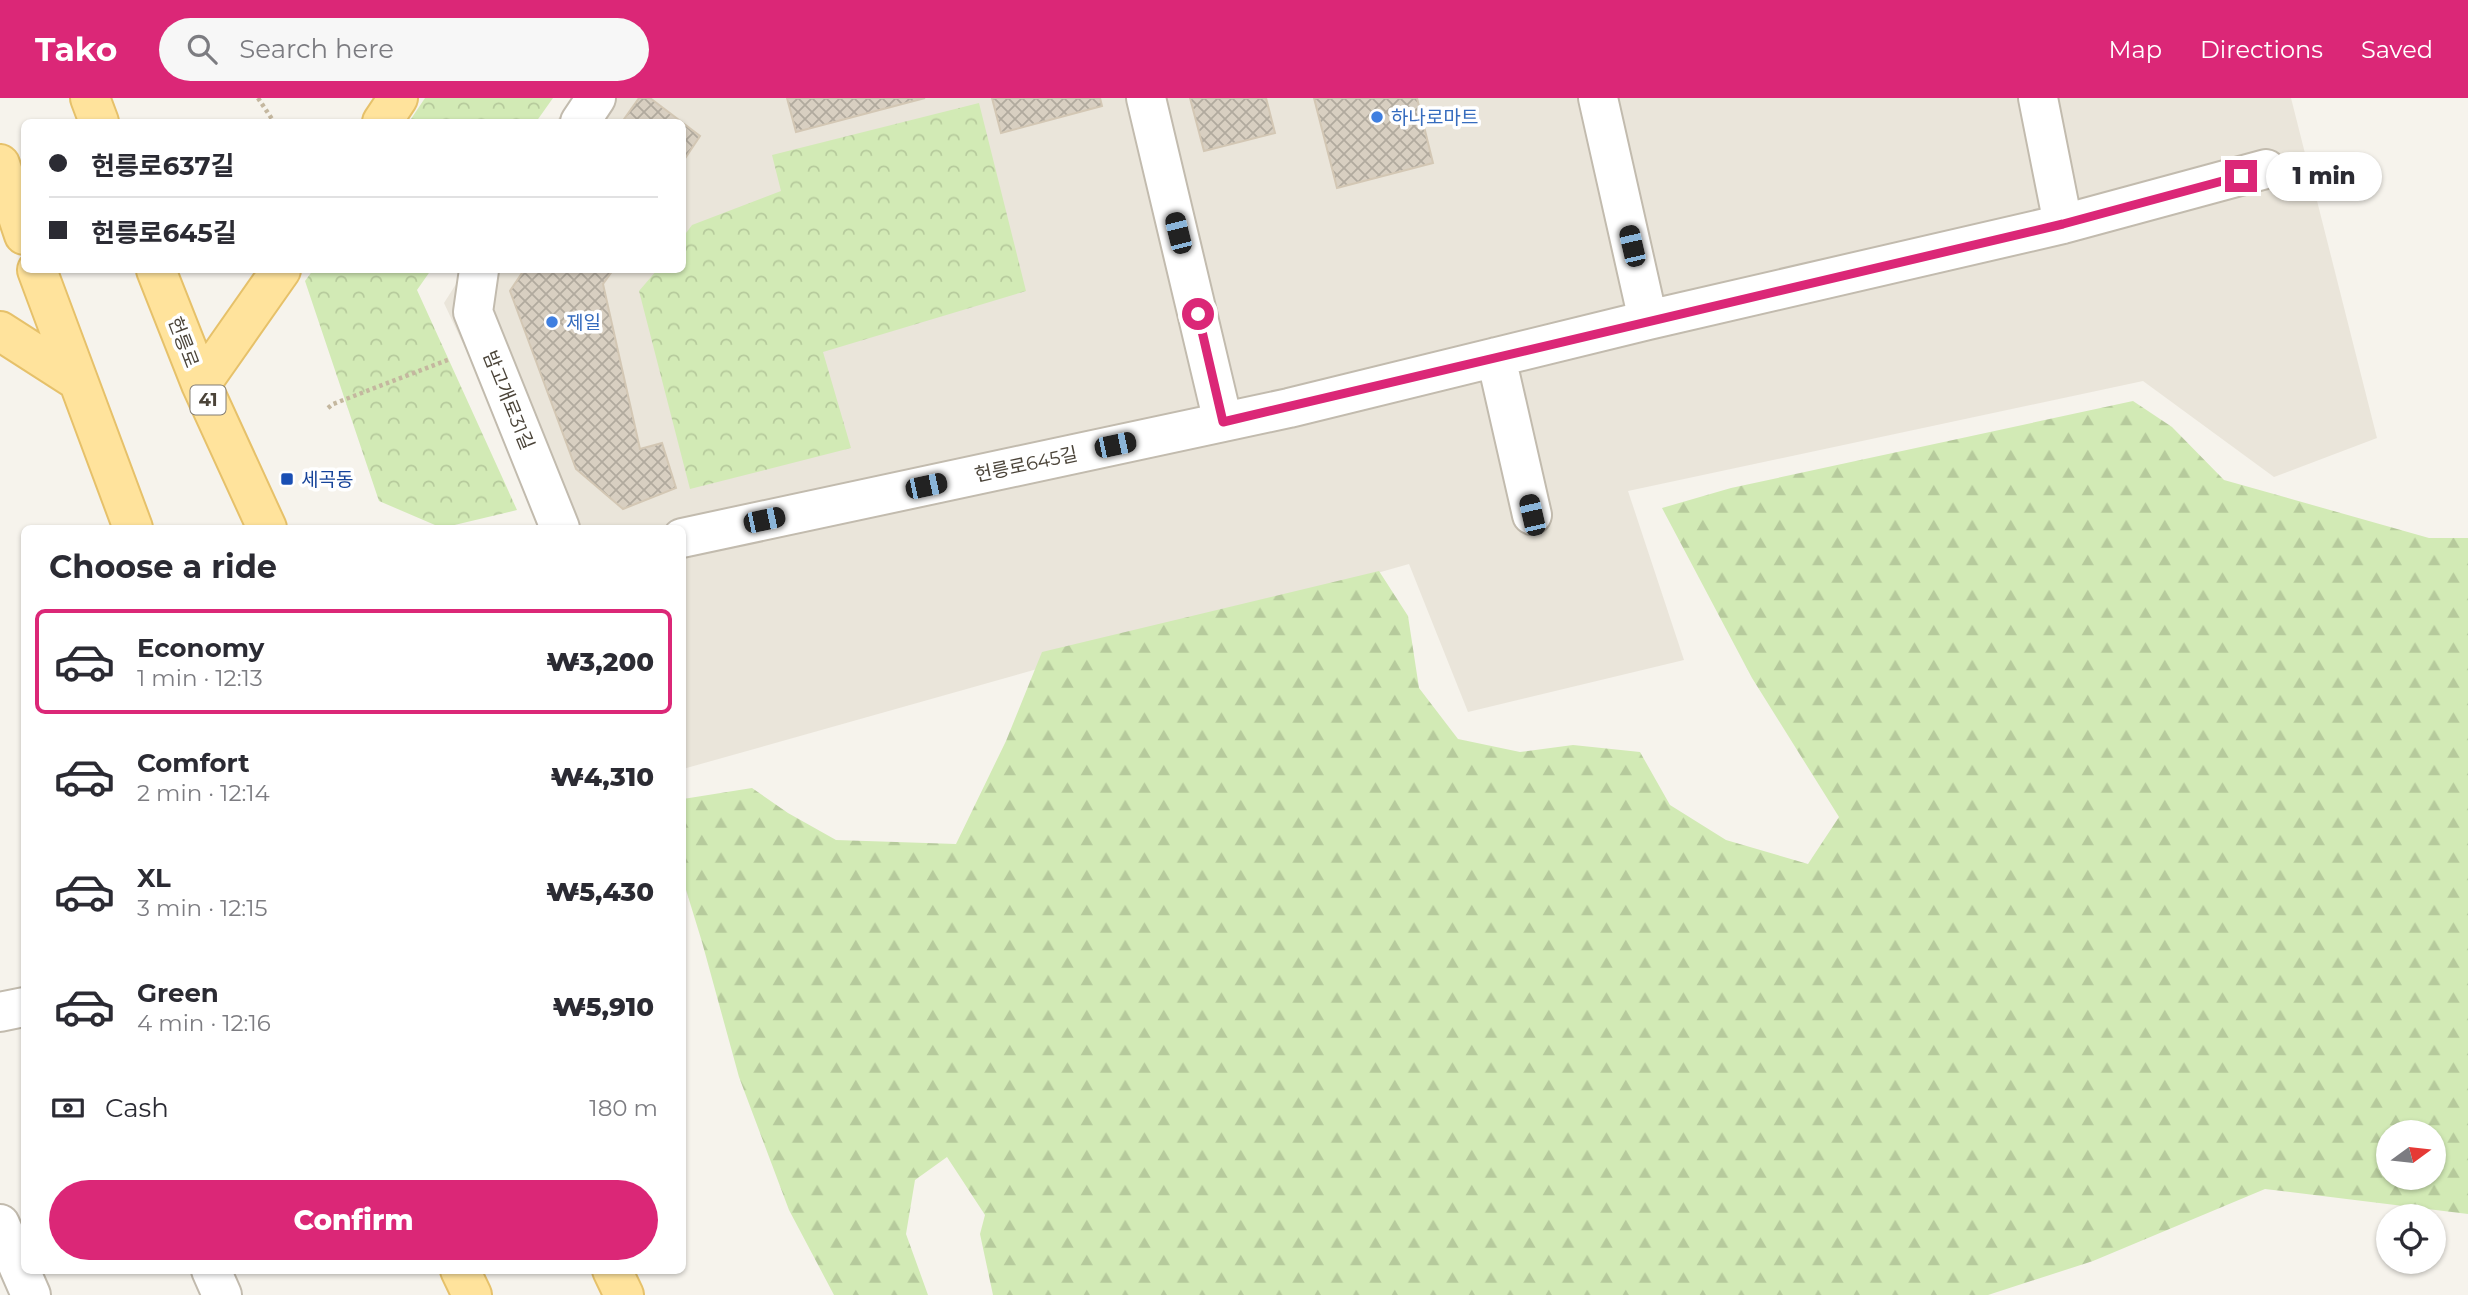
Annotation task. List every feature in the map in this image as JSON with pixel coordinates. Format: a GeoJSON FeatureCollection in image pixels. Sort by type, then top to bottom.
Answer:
{"type":"FeatureCollection","features":[{"type":"Feature","properties":{"kind":"main road"},"geometry":{"type":"LineString","coordinates":[[90,98],[98,119]]}},
{"type":"Feature","properties":{"kind":"main road"},"geometry":{"type":"LineString","coordinates":[[384,119],[398,98]]}},
{"type":"Feature","properties":{"kind":"main road"},"geometry":{"type":"LineString","coordinates":[[0,164],[21,226]]}},
{"type":"Feature","properties":{"kind":"main road"},"geometry":{"type":"LineString","coordinates":[[38,273],[133,525]]}},
{"type":"Feature","properties":{"kind":"main road","name":"헌릉로"},"geometry":{"type":"LineString","coordinates":[[157,273],[201,384],[266,525]]}},
{"type":"Feature","properties":{"kind":"main road"},"geometry":{"type":"LineString","coordinates":[[201,384],[279,273]]}},
{"type":"Feature","properties":{"kind":"main road"},"geometry":{"type":"LineString","coordinates":[[0,331],[78,381]]}},
{"type":"Feature","properties":{"kind":"main road"},"geometry":{"type":"LineString","coordinates":[[462,1274],[472,1295]]}},
{"type":"Feature","properties":{"kind":"main road"},"geometry":{"type":"LineString","coordinates":[[614,1274],[624,1295]]}},
{"type":"Feature","properties":{"kind":"street"},"geometry":{"type":"LineString","coordinates":[[582,119],[596,98]]}},
{"type":"Feature","properties":{"kind":"street"},"geometry":{"type":"LineString","coordinates":[[1146,98],[1223,422]]}},
{"type":"Feature","properties":{"kind":"street"},"geometry":{"type":"LineString","coordinates":[[1598,98],[1648,320]]}},
{"type":"Feature","properties":{"kind":"street"},"geometry":{"type":"LineString","coordinates":[[2038,98],[2063,224]]}},
{"type":"Feature","properties":{"kind":"street","name":"헌릉로645길"},"geometry":{"type":"LineString","coordinates":[[686,537],[1223,422],[2063,224],[2266,169]]}},
{"type":"Feature","properties":{"kind":"street","name":"밤고개로31길"},"geometry":{"type":"LineString","coordinates":[[479,273],[473,312],[559,525]]}},
{"type":"Feature","properties":{"kind":"street"},"geometry":{"type":"LineString","coordinates":[[1496,357],[1532,515]]}},
{"type":"Feature","properties":{"kind":"street"},"geometry":{"type":"LineString","coordinates":[[0,1012],[21,1008]]}},
{"type":"Feature","properties":{"kind":"street"},"geometry":{"type":"LineString","coordinates":[[0,1224],[21,1272]]}},
{"type":"Feature","properties":{"kind":"street"},"geometry":{"type":"LineString","coordinates":[[22,1274],[31,1295]]}},
{"type":"Feature","properties":{"kind":"street"},"geometry":{"type":"LineString","coordinates":[[213,1274],[222,1295]]}},
{"type":"Feature","properties":{"kind":"path"},"geometry":{"type":"LineString","coordinates":[[258,98],[273,119]]}},
{"type":"Feature","properties":{"kind":"path"},"geometry":{"type":"LineString","coordinates":[[328,408],[486,345]]}},
{"type":"Feature","properties":{"kind":"shaded area"},"geometry":{"type":"Polygon","coordinates":[[[572,98],[2291,98],[2377,438],[2274,477],[2143,381],[1628,491],[1684,660],[1468,712],[1409,564],[686,768],[686,525],[548,525],[444,303],[463,273],[686,273],[686,119],[558,119],[572,98]]]}},
{"type":"Feature","properties":{"kind":"green space"},"geometry":{"type":"Polygon","coordinates":[[[425,98],[553,98],[538,119],[411,119],[425,98]]]}},
{"type":"Feature","properties":{"kind":"green space"},"geometry":{"type":"Polygon","coordinates":[[[979,103],[1026,291],[823,352],[851,448],[690,489],[639,291],[654,273],[686,273],[686,233],[692,225],[781,191],[772,155],[979,103]]]}},
{"type":"Feature","properties":{"kind":"green space"},"geometry":{"type":"Polygon","coordinates":[[[311,273],[429,273],[417,290],[517,510],[454,525],[435,525],[379,501],[305,281],[311,273]]]}},
{"type":"Feature","properties":{"kind":"green space"},"geometry":{"type":"Polygon","coordinates":[[[2133,401],[2172,427],[2224,480],[2429,538],[2468,538],[2468,1214],[2446,1211],[2446,1204],[2387,1204],[2265,1189],[2093,1261],[1988,1295],[993,1295],[980,1234],[985,1215],[947,1157],[915,1180],[906,1234],[928,1295],[834,1295],[789,1210],[739,1077],[686,890],[686,799],[752,788],[788,813],[836,840],[956,844],[1006,741],[1042,652],[1379,571],[1408,616],[1419,688],[1458,739],[1520,752],[1573,745],[1640,752],[1670,805],[1726,840],[1808,864],[1839,817],[1752,678],[1662,508],[1731,488],[2133,401]]]}},
{"type":"Feature","properties":{"kind":"building"},"geometry":{"type":"Polygon","coordinates":[[[639,98],[650,98],[678,119],[624,119],[639,98]]]}},
{"type":"Feature","properties":{"kind":"building"},"geometry":{"type":"Polygon","coordinates":[[[787,98],[925,98],[796,132],[787,98]]]}},
{"type":"Feature","properties":{"kind":"building"},"geometry":{"type":"Polygon","coordinates":[[[992,98],[1100,98],[1102,106],[1001,133],[992,98]]]}},
{"type":"Feature","properties":{"kind":"building"},"geometry":{"type":"Polygon","coordinates":[[[1190,98],[1266,98],[1275,133],[1204,151],[1190,98]]]}},
{"type":"Feature","properties":{"kind":"building"},"geometry":{"type":"Polygon","coordinates":[[[1314,98],[1417,98],[1433,163],[1337,188],[1314,98]]]}},
{"type":"Feature","properties":{"kind":"building"},"geometry":{"type":"Polygon","coordinates":[[[686,125],[700,136],[686,157],[686,125]]]}},
{"type":"Feature","properties":{"kind":"building"},"geometry":{"type":"Polygon","coordinates":[[[522,273],[611,273],[603,284],[640,449],[662,443],[676,488],[623,509],[576,469],[510,291],[522,273]]]}},
{"type":"Feature","properties":{"kind":"place","name":"하나로마트"},"geometry":{"type":"Point","coordinates":[1377,117]}},
{"type":"Feature","properties":{"kind":"place","name":"제일"},"geometry":{"type":"Point","coordinates":[552,322]}},
{"type":"Feature","properties":{"kind":"place","name":"세곡동"},"geometry":{"type":"Point","coordinates":[287,479]}},
{"type":"Feature","properties":{"kind":"route"},"geometry":{"type":"LineString","coordinates":[[1198,314],[1223,422],[2063,224],[2241,176]]}}]}
